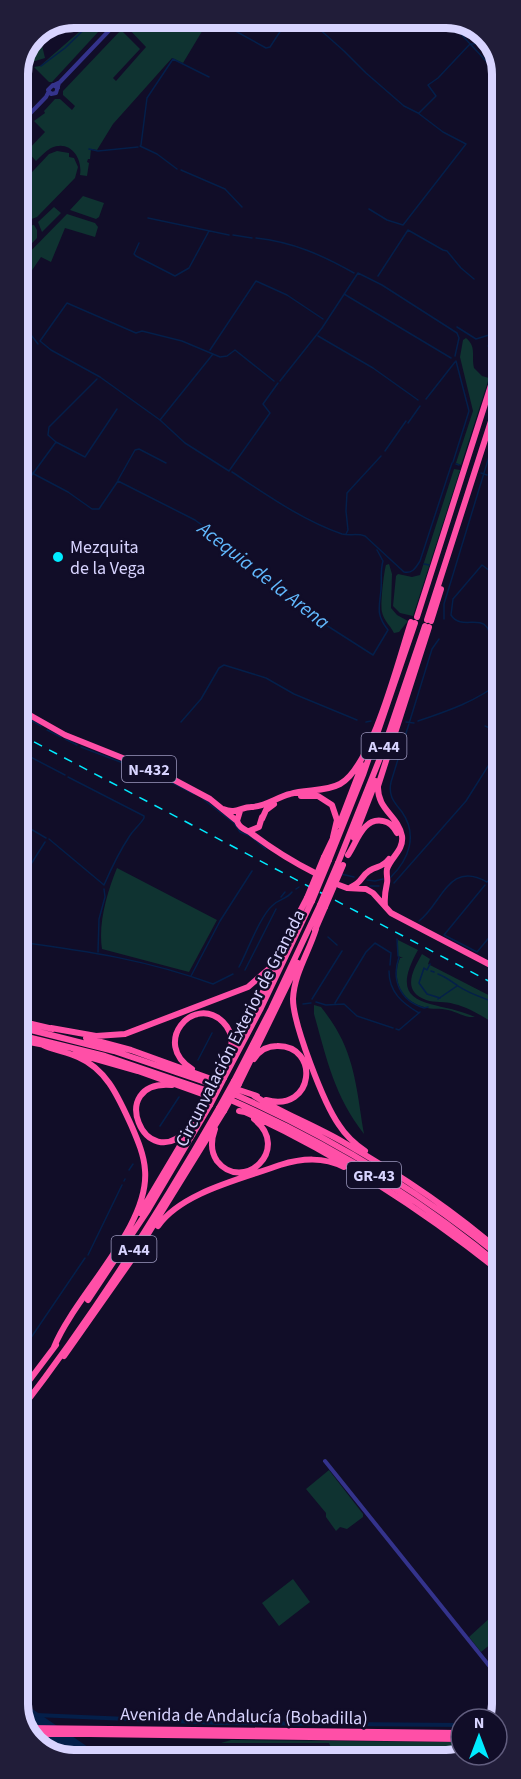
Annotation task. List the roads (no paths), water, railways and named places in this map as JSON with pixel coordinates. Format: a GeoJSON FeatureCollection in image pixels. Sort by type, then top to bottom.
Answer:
{"type":"FeatureCollection","features":[{"type":"Feature","properties":{"kind":"highway"},"geometry":{"type":"LineString","coordinates":[[333,837],[350,797],[414,620],[492,382]]}},
{"type":"Feature","properties":{"kind":"highway"},"geometry":{"type":"LineString","coordinates":[[385,906],[389,864],[397,854],[402,839],[397,825],[378,797],[378,786],[492,419]]}},
{"type":"Feature","properties":{"kind":"highway","name":"Circunvalación Exterior de Granada"},"geometry":{"type":"LineString","coordinates":[[28,1382],[86,1304],[222,1093],[363,775],[414,620]]}},
{"type":"Feature","properties":{"kind":"highway","name":"Circunvalación Exterior de Granada"},"geometry":{"type":"LineString","coordinates":[[28,1400],[136,1245],[271,1009],[323,906],[341,864],[428,624]]}},
{"type":"Feature","properties":{"kind":"highway","name":"N-432"},"geometry":{"type":"LineString","coordinates":[[28,715],[65,735],[165,775],[210,799],[237,821],[241,828],[249,831],[291,861],[315,873]]}},
{"type":"Feature","properties":{"kind":"highway"},"geometry":{"type":"LineString","coordinates":[[251,807],[264,805],[288,794],[324,789],[340,784],[356,770],[367,750]]}},
{"type":"Feature","properties":{"kind":"highway"},"geometry":{"type":"LineString","coordinates":[[348,855],[383,767]]}},
{"type":"Feature","properties":{"kind":"highway"},"geometry":{"type":"LineString","coordinates":[[267,845],[259,827],[266,810],[281,800],[297,796],[318,796],[327,800],[335,810],[337,820],[327,859]]}},
{"type":"Feature","properties":{"kind":"highway"},"geometry":{"type":"LineString","coordinates":[[251,807],[260,812],[262,819]]}},
{"type":"Feature","properties":{"kind":"highway","name":"N-432"},"geometry":{"type":"LineString","coordinates":[[222,809],[234,812],[251,807]]}},
{"type":"Feature","properties":{"kind":"highway"},"geometry":{"type":"LineString","coordinates":[[237,821],[240,811]]}},
{"type":"Feature","properties":{"kind":"highway"},"geometry":{"type":"LineString","coordinates":[[341,864],[366,826],[380,820],[390,823],[398,834],[398,843],[387,862],[369,871],[356,885],[347,888]]}},
{"type":"Feature","properties":{"kind":"highway"},"geometry":{"type":"LineString","coordinates":[[249,831],[259,827]]}},
{"type":"Feature","properties":{"kind":"highway"},"geometry":{"type":"LineString","coordinates":[[376,869],[383,872],[386,877]]}},
{"type":"Feature","properties":{"kind":"highway"},"geometry":{"type":"LineString","coordinates":[[363,879],[366,889]]}},
{"type":"Feature","properties":{"kind":"highway"},"geometry":{"type":"LineString","coordinates":[[339,885],[366,889],[373,893],[392,913],[492,966]]}},
{"type":"Feature","properties":{"kind":"highway"},"geometry":{"type":"LineString","coordinates":[[373,893],[385,888]]}},
{"type":"Feature","properties":{"kind":"highway"},"geometry":{"type":"LineString","coordinates":[[28,1023],[96,1036],[125,1034],[234,994],[257,981],[271,967],[309,900]]}},
{"type":"Feature","properties":{"kind":"highway"},"geometry":{"type":"LineString","coordinates":[[323,906],[294,991],[294,1010],[299,1032],[328,1106],[338,1125],[351,1140],[492,1244]]}},
{"type":"Feature","properties":{"kind":"highway"},"geometry":{"type":"LineString","coordinates":[[225,1067],[257,1006],[298,917]]}},
{"type":"Feature","properties":{"kind":"highway"},"geometry":{"type":"LineString","coordinates":[[246,1069],[316,929]]}},
{"type":"Feature","properties":{"kind":"highway"},"geometry":{"type":"LineString","coordinates":[[225,1067],[222,1093],[218,1120],[212,1140],[212,1152],[224,1168],[244,1172],[251,1170],[266,1156],[268,1138],[259,1123],[238,1111],[222,1093],[202,1075],[185,1064],[176,1049],[175,1037],[179,1027],[192,1016],[211,1015],[226,1025],[232,1041],[225,1067]]}},
{"type":"Feature","properties":{"kind":"highway"},"geometry":{"type":"LineString","coordinates":[[51,1028],[131,1050],[202,1075]]}},
{"type":"Feature","properties":{"kind":"highway","name":"GR-43"},"geometry":{"type":"LineString","coordinates":[[28,1029],[114,1051],[311,1130],[368,1162],[444,1212],[492,1249]]}},
{"type":"Feature","properties":{"kind":"highway","name":"GR-43"},"geometry":{"type":"LineString","coordinates":[[28,1037],[105,1056],[222,1093],[299,1132],[375,1175],[450,1226],[492,1259]]}},
{"type":"Feature","properties":{"kind":"highway"},"geometry":{"type":"LineString","coordinates":[[28,1042],[93,1057],[186,1088]]}},
{"type":"Feature","properties":{"kind":"highway"},"geometry":{"type":"LineString","coordinates":[[43,1045],[76,1056],[101,1072],[117,1095],[138,1143],[144,1162],[145,1189],[138,1209],[124,1235]]}},
{"type":"Feature","properties":{"kind":"highway"},"geometry":{"type":"LineString","coordinates":[[222,1093],[183,1134],[167,1141],[149,1137],[138,1124],[135,1113],[138,1102],[149,1089],[160,1085],[222,1093],[253,1095],[272,1102],[280,1102],[298,1095],[305,1084],[306,1067],[297,1052],[286,1046],[279,1045],[262,1050],[222,1093]]}},
{"type":"Feature","properties":{"kind":"highway"},"geometry":{"type":"LineString","coordinates":[[253,1095],[392,1171]]}},
{"type":"Feature","properties":{"kind":"highway"},"geometry":{"type":"LineString","coordinates":[[238,1111],[276,1126],[337,1158],[437,1223],[492,1266]]}},
{"type":"Feature","properties":{"kind":"highway"},"geometry":{"type":"LineString","coordinates":[[54,1347],[156,1188],[198,1117]]}},
{"type":"Feature","properties":{"kind":"highway"},"geometry":{"type":"LineString","coordinates":[[40,1384],[79,1338],[135,1256],[218,1120]]}},
{"type":"Feature","properties":{"kind":"highway"},"geometry":{"type":"LineString","coordinates":[[135,1256],[166,1216],[183,1203],[293,1161],[317,1159],[339,1164],[398,1197]]}},
{"type":"Feature","properties":{"kind":"highway","name":"Avenida de Andalucía (Bobadilla)"},"geometry":{"type":"LineString","coordinates":[[36,1728],[449,1733]]}},
{"type":"Feature","properties":{"kind":"highway","name":"Avenida de Andalucía (Bobadilla)"},"geometry":{"type":"LineString","coordinates":[[39,1733],[449,1739]]}},
{"type":"Feature","properties":{"kind":"street"},"geometry":{"type":"LineString","coordinates":[[28,116],[50,92],[50,86],[56,86],[111,29]]}},
{"type":"Feature","properties":{"kind":"street"},"geometry":{"type":"LineString","coordinates":[[50,92],[57,93],[56,86]]}},
{"type":"Feature","properties":{"kind":"street"},"geometry":{"type":"LineString","coordinates":[[325,1461],[492,1669]]}},
{"type":"Feature","properties":{"kind":"water"},"geometry":{"type":"Polygon","coordinates":[[[28,1706],[92,1750],[61,1748],[38,1732],[31,1719],[28,1706]]]}},
{"type":"Feature","properties":{"kind":"waterway"},"geometry":{"type":"LineString","coordinates":[[41,66],[85,29]]}},
{"type":"Feature","properties":{"kind":"waterway"},"geometry":{"type":"LineString","coordinates":[[232,29],[266,48],[270,47],[282,29]]}},
{"type":"Feature","properties":{"kind":"waterway"},"geometry":{"type":"LineString","coordinates":[[319,29],[404,106],[466,144],[403,225],[387,220],[369,209]]}},
{"type":"Feature","properties":{"kind":"waterway"},"geometry":{"type":"LineString","coordinates":[[457,30],[492,67]]}},
{"type":"Feature","properties":{"kind":"waterway"},"geometry":{"type":"LineString","coordinates":[[419,113],[436,96],[428,85],[438,78],[470,44],[478,41]]}},
{"type":"Feature","properties":{"kind":"waterway"},"geometry":{"type":"LineString","coordinates":[[141,145],[147,98],[173,59],[209,77]]}},
{"type":"Feature","properties":{"kind":"waterway"},"geometry":{"type":"LineString","coordinates":[[140,146],[157,154],[177,169]]}},
{"type":"Feature","properties":{"kind":"waterway"},"geometry":{"type":"LineString","coordinates":[[89,149],[98,151],[138,147]]}},
{"type":"Feature","properties":{"kind":"waterway"},"geometry":{"type":"LineString","coordinates":[[181,170],[225,189],[242,207]]}},
{"type":"Feature","properties":{"kind":"waterway"},"geometry":{"type":"LineString","coordinates":[[148,218],[229,235]]}},
{"type":"Feature","properties":{"kind":"waterway"},"geometry":{"type":"LineString","coordinates":[[378,276],[408,230],[447,251],[474,279]]}},
{"type":"Feature","properties":{"kind":"waterway"},"geometry":{"type":"LineString","coordinates":[[139,243],[134,254],[136,256],[175,276],[189,268],[209,231]]}},
{"type":"Feature","properties":{"kind":"waterway"},"geometry":{"type":"LineString","coordinates":[[233,235],[252,238]]}},
{"type":"Feature","properties":{"kind":"waterway"},"geometry":{"type":"LineString","coordinates":[[256,238],[307,250],[354,273]]}},
{"type":"Feature","properties":{"kind":"waterway"},"geometry":{"type":"LineString","coordinates":[[280,381],[322,328],[358,273],[382,285],[457,333],[459,338],[455,356]]}},
{"type":"Feature","properties":{"kind":"waterway"},"geometry":{"type":"LineString","coordinates":[[210,350],[256,281],[287,295],[323,319]]}},
{"type":"Feature","properties":{"kind":"waterway"},"geometry":{"type":"LineString","coordinates":[[344,294],[451,358]]}},
{"type":"Feature","properties":{"kind":"waterway"},"geometry":{"type":"LineString","coordinates":[[274,381],[235,350],[227,356],[220,357],[182,341],[142,331],[136,333],[67,303],[40,341],[51,350],[100,377],[160,420],[185,443],[229,471],[270,413],[263,404],[278,383]]}},
{"type":"Feature","properties":{"kind":"waterway"},"geometry":{"type":"LineString","coordinates":[[457,327],[476,339],[489,335],[492,328]]}},
{"type":"Feature","properties":{"kind":"waterway"},"geometry":{"type":"LineString","coordinates":[[28,331],[38,344]]}},
{"type":"Feature","properties":{"kind":"waterway"},"geometry":{"type":"LineString","coordinates":[[318,336],[373,368],[418,400]]}},
{"type":"Feature","properties":{"kind":"waterway"},"geometry":{"type":"LineString","coordinates":[[488,346],[492,349]]}},
{"type":"Feature","properties":{"kind":"waterway"},"geometry":{"type":"LineString","coordinates":[[160,420],[213,354]]}},
{"type":"Feature","properties":{"kind":"waterway"},"geometry":{"type":"LineString","coordinates":[[453,462],[469,411],[456,361]]}},
{"type":"Feature","properties":{"kind":"waterway"},"geometry":{"type":"LineString","coordinates":[[426,399],[455,362]]}},
{"type":"Feature","properties":{"kind":"waterway"},"geometry":{"type":"LineString","coordinates":[[28,480],[56,442],[48,435],[49,427],[97,379]]}},
{"type":"Feature","properties":{"kind":"waterway"},"geometry":{"type":"LineString","coordinates":[[408,423],[420,406]]}},
{"type":"Feature","properties":{"kind":"waterway"},"geometry":{"type":"LineString","coordinates":[[56,442],[85,457],[117,409]]}},
{"type":"Feature","properties":{"kind":"waterway"},"geometry":{"type":"LineString","coordinates":[[385,451],[406,421]]}},
{"type":"Feature","properties":{"kind":"waterway"},"geometry":{"type":"LineString","coordinates":[[444,619],[444,604],[492,447]]}},
{"type":"Feature","properties":{"kind":"waterway"},"geometry":{"type":"LineString","coordinates":[[118,480],[135,450],[139,449],[166,463]]}},
{"type":"Feature","properties":{"kind":"waterway"},"geometry":{"type":"LineString","coordinates":[[346,534],[348,530],[347,493],[381,456]]}},
{"type":"Feature","properties":{"kind":"waterway","name":"Acequia de la Arena"},"geometry":{"type":"LineString","coordinates":[[232,472],[313,522],[342,534],[365,536],[404,572],[410,572],[420,561],[452,463]]}},
{"type":"Feature","properties":{"kind":"waterway","name":"Acequia de la Arena"},"geometry":{"type":"LineString","coordinates":[[32,473],[68,492],[92,509],[99,509],[118,481],[195,520],[229,545],[239,559],[286,591],[301,609],[373,655],[388,630],[379,611],[383,561],[377,550]]}},
{"type":"Feature","properties":{"kind":"waterway"},"geometry":{"type":"LineString","coordinates":[[481,473],[487,475]]}},
{"type":"Feature","properties":{"kind":"waterway"},"geometry":{"type":"LineString","coordinates":[[424,564],[429,565]]}},
{"type":"Feature","properties":{"kind":"waterway"},"geometry":{"type":"LineString","coordinates":[[492,572],[482,565],[453,599],[451,615],[462,622],[481,623],[486,626],[492,643]]}},
{"type":"Feature","properties":{"kind":"waterway"},"geometry":{"type":"LineString","coordinates":[[391,877],[407,855],[410,838],[407,821],[391,795],[391,782],[432,649],[439,639]]}},
{"type":"Feature","properties":{"kind":"waterway"},"geometry":{"type":"LineString","coordinates":[[181,722],[201,699],[219,668],[224,665],[266,678],[294,694],[357,720]]}},
{"type":"Feature","properties":{"kind":"waterway"},"geometry":{"type":"LineString","coordinates":[[418,721],[472,700],[492,688]]}},
{"type":"Feature","properties":{"kind":"waterway"},"geometry":{"type":"LineString","coordinates":[[28,718],[41,726]]}},
{"type":"Feature","properties":{"kind":"waterway"},"geometry":{"type":"LineString","coordinates":[[366,722],[371,721]]}},
{"type":"Feature","properties":{"kind":"waterway"},"geometry":{"type":"LineString","coordinates":[[406,722],[414,723]]}},
{"type":"Feature","properties":{"kind":"waterway"},"geometry":{"type":"LineString","coordinates":[[485,726],[492,729]]}},
{"type":"Feature","properties":{"kind":"waterway"},"geometry":{"type":"LineString","coordinates":[[47,730],[61,737]]}},
{"type":"Feature","properties":{"kind":"waterway"},"geometry":{"type":"LineString","coordinates":[[65,739],[77,745]]}},
{"type":"Feature","properties":{"kind":"waterway"},"geometry":{"type":"LineString","coordinates":[[81,747],[165,779],[194,794]]}},
{"type":"Feature","properties":{"kind":"waterway"},"geometry":{"type":"LineString","coordinates":[[28,756],[65,775]]}},
{"type":"Feature","properties":{"kind":"waterway"},"geometry":{"type":"LineString","coordinates":[[394,883],[466,801],[492,760]]}},
{"type":"Feature","properties":{"kind":"waterway"},"geometry":{"type":"LineString","coordinates":[[49,839],[104,885],[125,843],[144,818],[68,777]]}},
{"type":"Feature","properties":{"kind":"waterway"},"geometry":{"type":"LineString","coordinates":[[203,799],[234,823],[240,832],[250,836],[266,849]]}},
{"type":"Feature","properties":{"kind":"waterway"},"geometry":{"type":"LineString","coordinates":[[28,827],[46,838]]}},
{"type":"Feature","properties":{"kind":"waterway"},"geometry":{"type":"LineString","coordinates":[[28,869],[45,842]]}},
{"type":"Feature","properties":{"kind":"waterway"},"geometry":{"type":"LineString","coordinates":[[191,976],[220,921],[252,871]]}},
{"type":"Feature","properties":{"kind":"waterway"},"geometry":{"type":"LineString","coordinates":[[341,874],[354,877]]}},
{"type":"Feature","properties":{"kind":"waterway"},"geometry":{"type":"LineString","coordinates":[[419,921],[454,880],[463,876],[487,882],[492,876]]}},
{"type":"Feature","properties":{"kind":"waterway"},"geometry":{"type":"LineString","coordinates":[[367,880],[383,879]]}},
{"type":"Feature","properties":{"kind":"waterway"},"geometry":{"type":"LineString","coordinates":[[485,885],[444,935],[477,952],[492,934]]}},
{"type":"Feature","properties":{"kind":"waterway"},"geometry":{"type":"LineString","coordinates":[[370,886],[379,886]]}},
{"type":"Feature","properties":{"kind":"waterway"},"geometry":{"type":"LineString","coordinates":[[98,952],[99,919],[105,897],[104,889]]}},
{"type":"Feature","properties":{"kind":"waterway"},"geometry":{"type":"LineString","coordinates":[[281,897],[285,892]]}},
{"type":"Feature","properties":{"kind":"waterway"},"geometry":{"type":"LineString","coordinates":[[239,967],[268,910],[292,892]]}},
{"type":"Feature","properties":{"kind":"waterway"},"geometry":{"type":"LineString","coordinates":[[245,970],[276,909]]}},
{"type":"Feature","properties":{"kind":"waterway"},"geometry":{"type":"LineString","coordinates":[[328,937],[337,945]]}},
{"type":"Feature","properties":{"kind":"waterway"},"geometry":{"type":"LineString","coordinates":[[397,939],[398,956]]}},
{"type":"Feature","properties":{"kind":"waterway"},"geometry":{"type":"LineString","coordinates":[[28,943],[117,957],[213,984],[233,974]]}},
{"type":"Feature","properties":{"kind":"waterway"},"geometry":{"type":"LineString","coordinates":[[335,1003],[366,952],[375,943],[391,953],[390,965]]}},
{"type":"Feature","properties":{"kind":"waterway"},"geometry":{"type":"LineString","coordinates":[[312,999],[342,951]]}},
{"type":"Feature","properties":{"kind":"waterway"},"geometry":{"type":"LineString","coordinates":[[399,957],[396,974],[403,995],[416,1005],[428,1007]]}},
{"type":"Feature","properties":{"kind":"waterway"},"geometry":{"type":"LineString","coordinates":[[430,964],[427,970],[424,968],[419,983],[427,994],[440,998]]}},
{"type":"Feature","properties":{"kind":"waterway"},"geometry":{"type":"LineString","coordinates":[[389,971],[394,991],[407,1005],[419,1013]]}},
{"type":"Feature","properties":{"kind":"waterway"},"geometry":{"type":"LineString","coordinates":[[438,974],[468,992],[492,1002]]}},
{"type":"Feature","properties":{"kind":"waterway"},"geometry":{"type":"LineString","coordinates":[[438,999],[457,986]]}},
{"type":"Feature","properties":{"kind":"waterway"},"geometry":{"type":"LineString","coordinates":[[316,1002],[326,1005],[344,1004],[357,1016],[393,1028]]}},
{"type":"Feature","properties":{"kind":"waterway"},"geometry":{"type":"LineString","coordinates":[[303,1004],[311,1003]]}},
{"type":"Feature","properties":{"kind":"waterway"},"geometry":{"type":"LineString","coordinates":[[396,1029],[399,1030],[420,1012]]}},
{"type":"Feature","properties":{"kind":"waterway"},"geometry":{"type":"LineString","coordinates":[[198,1060],[212,1033]]}},
{"type":"Feature","properties":{"kind":"waterway"},"geometry":{"type":"LineString","coordinates":[[160,1126],[179,1097]]}},
{"type":"Feature","properties":{"kind":"waterway"},"geometry":{"type":"LineString","coordinates":[[129,1170],[133,1164]]}},
{"type":"Feature","properties":{"kind":"waterway"},"geometry":{"type":"LineString","coordinates":[[88,1255],[122,1185]]}},
{"type":"Feature","properties":{"kind":"waterway"},"geometry":{"type":"LineString","coordinates":[[28,1342],[85,1258]]}},
{"type":"Feature","properties":{"kind":"waterway"},"geometry":{"type":"LineString","coordinates":[[36,1715],[219,1723],[449,1725]]}},
{"type":"Feature","properties":{"kind":"railway"},"geometry":{"type":"LineString","coordinates":[[28,739],[492,983]]}},
{"type":"Feature","properties":{"kind":"place","name":"Mezquita de la Vega"},"geometry":{"type":"Point","coordinates":[58,557]}}]}
